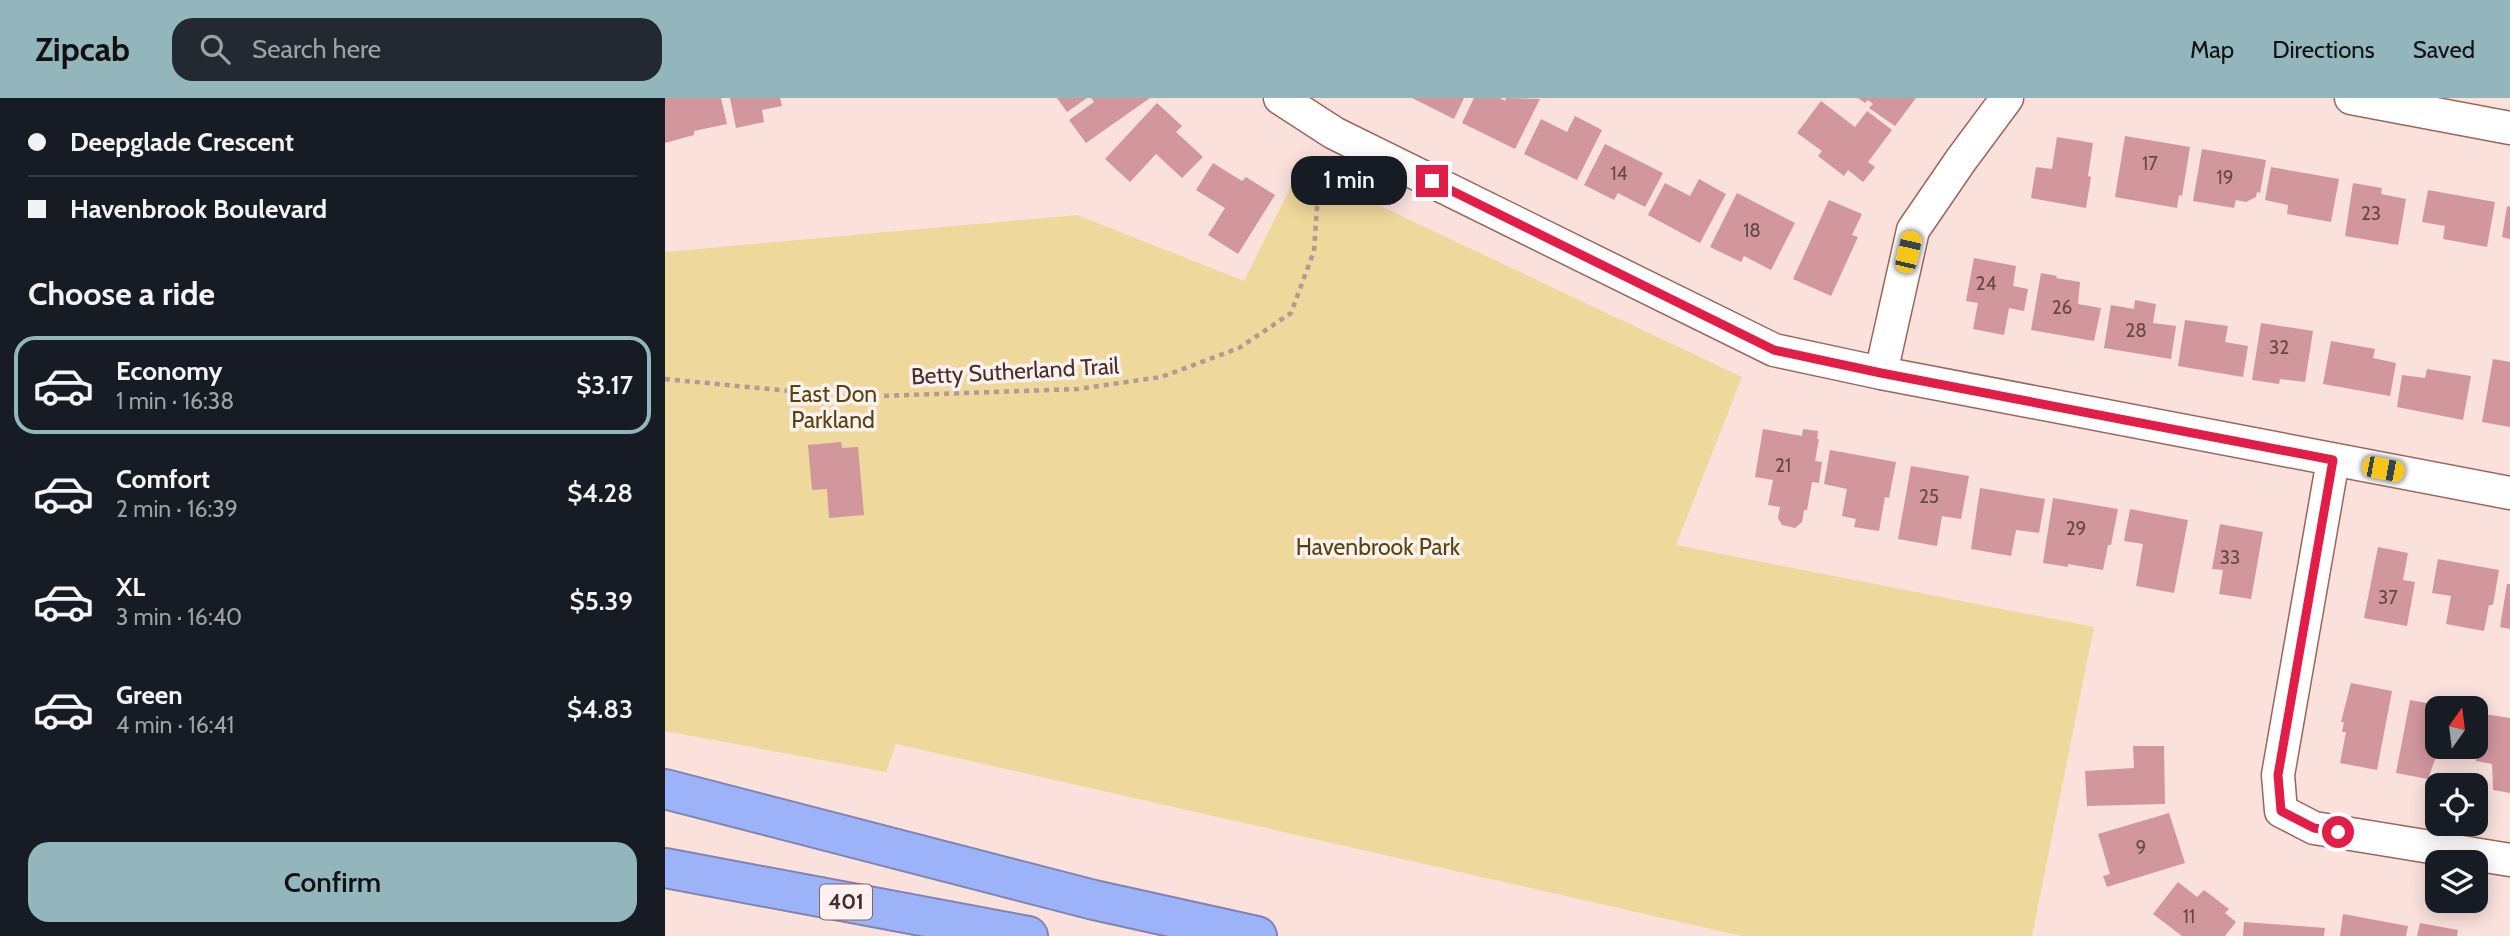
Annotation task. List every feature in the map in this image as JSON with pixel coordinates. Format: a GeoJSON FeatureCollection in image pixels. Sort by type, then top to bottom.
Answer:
{"type":"FeatureCollection","features":[{"type":"Feature","properties":{"kind":"highway"},"geometry":{"type":"LineString","coordinates":[[665,789],[1094,900],[1257,936]]}},
{"type":"Feature","properties":{"kind":"highway","name":"401"},"geometry":{"type":"LineString","coordinates":[[665,868],[1028,936]]}},
{"type":"Feature","properties":{"kind":"street"},"geometry":{"type":"LineString","coordinates":[[1280,98],[1334,133],[1774,350],[1881,373],[2510,493]]}},
{"type":"Feature","properties":{"kind":"street"},"geometry":{"type":"LineString","coordinates":[[1881,373],[1913,230],[2007,98]]}},
{"type":"Feature","properties":{"kind":"street"},"geometry":{"type":"LineString","coordinates":[[2351,98],[2510,128]]}},
{"type":"Feature","properties":{"kind":"street"},"geometry":{"type":"LineString","coordinates":[[2333,460],[2278,775],[2281,811],[2314,828],[2510,860]]}},
{"type":"Feature","properties":{"kind":"path","name":"Betty Sutherland Trail"},"geometry":{"type":"LineString","coordinates":[[665,379],[852,397],[1078,389],[1161,377],[1239,348],[1291,313],[1314,251],[1320,164],[1334,133]]}},
{"type":"Feature","properties":{"kind":"green space","name":"Havenbrook Park"},"geometry":{"type":"Polygon","coordinates":[[[1300,168],[1742,377],[1676,545],[2094,627],[2032,936],[1742,936],[896,744],[886,772],[665,731],[665,252],[1077,215],[1244,281],[1300,168]]]}},
{"type":"Feature","properties":{"kind":"building"},"geometry":{"type":"Polygon","coordinates":[[[665,98],[721,98],[727,124],[694,131],[694,135],[665,143],[665,98]]]}},
{"type":"Feature","properties":{"kind":"building"},"geometry":{"type":"Polygon","coordinates":[[[730,98],[780,98],[782,106],[762,110],[764,122],[736,128],[730,98]]]}},
{"type":"Feature","properties":{"kind":"building"},"geometry":{"type":"Polygon","coordinates":[[[1057,98],[1087,98],[1067,112],[1057,98]]]}},
{"type":"Feature","properties":{"kind":"building"},"geometry":{"type":"Polygon","coordinates":[[[1091,98],[1150,98],[1086,143],[1069,120],[1094,102],[1091,98]]]}},
{"type":"Feature","properties":{"kind":"building"},"geometry":{"type":"Polygon","coordinates":[[[1412,98],[1464,98],[1454,119],[1412,98]]]}},
{"type":"Feature","properties":{"kind":"building"},"geometry":{"type":"Polygon","coordinates":[[[1474,98],[1500,98],[1505,101],[1506,98],[1540,99],[1515,149],[1462,123],[1474,98]]]}},
{"type":"Feature","properties":{"kind":"building"},"geometry":{"type":"Polygon","coordinates":[[[1858,98],[1916,98],[1895,126],[1869,108],[1873,104],[1868,100],[1865,103],[1858,98]]]}},
{"type":"Feature","properties":{"kind":"building"},"geometry":{"type":"Polygon","coordinates":[[[1821,101],[1855,127],[1867,111],[1892,130],[1868,162],[1875,167],[1863,182],[1848,170],[1844,176],[1818,156],[1822,151],[1797,133],[1821,101]]]}},
{"type":"Feature","properties":{"kind":"building"},"geometry":{"type":"Polygon","coordinates":[[[1157,103],[1182,126],[1176,132],[1203,157],[1182,178],[1156,154],[1130,182],[1105,159],[1157,103]]]}},
{"type":"Feature","properties":{"kind":"building"},"geometry":{"type":"Polygon","coordinates":[[[1575,116],[1602,130],[1577,180],[1524,154],[1541,119],[1567,132],[1575,116]]]}},
{"type":"Feature","properties":{"kind":"building"},"geometry":{"type":"Polygon","coordinates":[[[2125,136],[2190,147],[2182,196],[2179,195],[2177,208],[2115,197],[2125,136]]]}},
{"type":"Feature","properties":{"kind":"building"},"geometry":{"type":"Polygon","coordinates":[[[2057,137],[2093,143],[2086,208],[2031,198],[2036,167],[2052,169],[2057,137]]]}},
{"type":"Feature","properties":{"kind":"building"},"geometry":{"type":"Polygon","coordinates":[[[1605,144],[1663,173],[1645,207],[1618,193],[1614,200],[1584,185],[1605,144]]]}},
{"type":"Feature","properties":{"kind":"building"},"geometry":{"type":"Polygon","coordinates":[[[2202,149],[2266,160],[2260,193],[2257,192],[2256,197],[2246,202],[2236,200],[2234,208],[2193,201],[2202,149]]]}},
{"type":"Feature","properties":{"kind":"building"},"geometry":{"type":"Polygon","coordinates":[[[1213,163],[1242,181],[1246,177],[1275,195],[1238,254],[1208,235],[1225,208],[1196,190],[1213,163]]]}},
{"type":"Feature","properties":{"kind":"building"},"geometry":{"type":"Polygon","coordinates":[[[2271,167],[2339,179],[2331,222],[2287,214],[2288,205],[2265,200],[2271,167]]]}},
{"type":"Feature","properties":{"kind":"building"},"geometry":{"type":"Polygon","coordinates":[[[1699,179],[1726,194],[1700,243],[1648,215],[1665,183],[1690,196],[1699,179]]]}},
{"type":"Feature","properties":{"kind":"building"},"geometry":{"type":"Polygon","coordinates":[[[2353,183],[2382,188],[2381,194],[2406,199],[2398,245],[2345,236],[2353,183]]]}},
{"type":"Feature","properties":{"kind":"building"},"geometry":{"type":"Polygon","coordinates":[[[2428,190],[2495,202],[2487,247],[2443,239],[2445,226],[2422,222],[2428,190]]]}},
{"type":"Feature","properties":{"kind":"building"},"geometry":{"type":"Polygon","coordinates":[[[1737,193],[1795,223],[1771,270],[1744,256],[1741,262],[1710,247],[1737,193]]]}},
{"type":"Feature","properties":{"kind":"building"},"geometry":{"type":"Polygon","coordinates":[[[1829,200],[1862,214],[1852,235],[1858,237],[1831,296],[1793,279],[1829,200]]]}},
{"type":"Feature","properties":{"kind":"building"},"geometry":{"type":"Polygon","coordinates":[[[2507,206],[2510,207],[2510,239],[2502,237],[2507,206]]]}},
{"type":"Feature","properties":{"kind":"building"},"geometry":{"type":"Polygon","coordinates":[[[1974,258],[2016,266],[2013,286],[2028,289],[2024,311],[2009,308],[2004,335],[1973,329],[1978,303],[1966,301],[1974,258]]]}},
{"type":"Feature","properties":{"kind":"building"},"geometry":{"type":"Polygon","coordinates":[[[2041,273],[2080,282],[2078,304],[2101,308],[2094,341],[2031,330],[2041,273]]]}},
{"type":"Feature","properties":{"kind":"building"},"geometry":{"type":"Polygon","coordinates":[[[2135,300],[2156,304],[2153,323],[2176,326],[2171,359],[2104,348],[2111,305],[2134,309],[2135,300]]]}},
{"type":"Feature","properties":{"kind":"building"},"geometry":{"type":"Polygon","coordinates":[[[2185,320],[2228,326],[2225,342],[2248,346],[2243,377],[2178,366],[2185,320]]]}},
{"type":"Feature","properties":{"kind":"building"},"geometry":{"type":"Polygon","coordinates":[[[2261,323],[2313,331],[2305,382],[2280,379],[2279,384],[2252,380],[2261,323]]]}},
{"type":"Feature","properties":{"kind":"building"},"geometry":{"type":"Polygon","coordinates":[[[2331,341],[2375,349],[2373,358],[2396,363],[2390,396],[2323,384],[2331,341]]]}},
{"type":"Feature","properties":{"kind":"building"},"geometry":{"type":"Polygon","coordinates":[[[2493,359],[2510,362],[2510,427],[2482,422],[2493,359]]]}},
{"type":"Feature","properties":{"kind":"building"},"geometry":{"type":"Polygon","coordinates":[[[2427,369],[2471,376],[2463,420],[2397,407],[2402,375],[2425,378],[2427,369]]]}},
{"type":"Feature","properties":{"kind":"building"},"geometry":{"type":"Polygon","coordinates":[[[1763,429],[1802,436],[1803,429],[1818,431],[1815,461],[1822,462],[1819,483],[1812,482],[1807,510],[1804,510],[1802,522],[1795,528],[1782,525],[1778,518],[1780,507],[1768,505],[1773,480],[1755,477],[1763,429]]]}},
{"type":"Feature","properties":{"kind":"building"},"geometry":{"type":"Polygon","coordinates":[[[841,442],[842,448],[858,447],[864,515],[829,518],[827,489],[812,490],[808,445],[841,442]]]}},
{"type":"Feature","properties":{"kind":"building"},"geometry":{"type":"Polygon","coordinates":[[[1830,450],[1896,462],[1889,498],[1885,497],[1879,531],[1854,527],[1856,519],[1842,516],[1847,489],[1824,484],[1830,450]]]}},
{"type":"Feature","properties":{"kind":"building"},"geometry":{"type":"Polygon","coordinates":[[[1911,466],[1969,476],[1961,519],[1942,516],[1937,546],[1898,539],[1911,466]]]}},
{"type":"Feature","properties":{"kind":"building"},"geometry":{"type":"Polygon","coordinates":[[[1980,488],[2045,499],[2039,533],[2016,530],[2011,556],[1971,549],[1980,488]]]}},
{"type":"Feature","properties":{"kind":"building"},"geometry":{"type":"Polygon","coordinates":[[[2053,498],[2118,509],[2103,570],[2043,563],[2053,498]]]}},
{"type":"Feature","properties":{"kind":"building"},"geometry":{"type":"Polygon","coordinates":[[[2130,509],[2188,520],[2174,593],[2136,586],[2143,544],[2124,541],[2130,509]]]}},
{"type":"Feature","properties":{"kind":"building"},"geometry":{"type":"Polygon","coordinates":[[[2220,524],[2263,532],[2251,599],[2219,594],[2223,570],[2212,569],[2220,524]]]}},
{"type":"Feature","properties":{"kind":"building"},"geometry":{"type":"Polygon","coordinates":[[[2378,547],[2408,553],[2403,580],[2415,582],[2407,626],[2364,618],[2378,547]]]}},
{"type":"Feature","properties":{"kind":"building"},"geometry":{"type":"Polygon","coordinates":[[[2438,559],[2499,570],[2493,605],[2489,605],[2484,631],[2446,624],[2451,596],[2432,593],[2438,559]]]}},
{"type":"Feature","properties":{"kind":"building"},"geometry":{"type":"Polygon","coordinates":[[[2507,584],[2510,584],[2510,629],[2500,627],[2507,584]]]}},
{"type":"Feature","properties":{"kind":"building"},"geometry":{"type":"Polygon","coordinates":[[[2351,683],[2392,691],[2377,770],[2340,763],[2346,732],[2342,732],[2344,722],[2341,722],[2351,683]]]}},
{"type":"Feature","properties":{"kind":"building"},"geometry":{"type":"Polygon","coordinates":[[[2410,700],[2425,703],[2425,760],[2435,760],[2430,773],[2425,773],[2425,778],[2396,773],[2410,700]]]}},
{"type":"Feature","properties":{"kind":"building"},"geometry":{"type":"Polygon","coordinates":[[[2489,715],[2510,718],[2510,793],[2493,790],[2492,764],[2476,761],[2489,760],[2489,715]]]}},
{"type":"Feature","properties":{"kind":"building"},"geometry":{"type":"Polygon","coordinates":[[[2133,746],[2164,746],[2165,804],[2087,806],[2085,771],[2134,768],[2133,746]]]}},
{"type":"Feature","properties":{"kind":"building"},"geometry":{"type":"Polygon","coordinates":[[[2169,813],[2185,863],[2107,887],[2103,876],[2110,874],[2098,834],[2169,813]]]}},
{"type":"Feature","properties":{"kind":"building"},"geometry":{"type":"Polygon","coordinates":[[[2178,882],[2197,897],[2204,890],[2229,909],[2225,913],[2236,922],[2225,936],[2182,936],[2153,914],[2178,882]]]}},
{"type":"Feature","properties":{"kind":"building"},"geometry":{"type":"Polygon","coordinates":[[[2343,914],[2408,926],[2406,936],[2340,936],[2343,914]]]}},
{"type":"Feature","properties":{"kind":"building"},"geometry":{"type":"Polygon","coordinates":[[[2244,922],[2325,928],[2324,936],[2243,936],[2244,922]]]}},
{"type":"Feature","properties":{"kind":"building"},"geometry":{"type":"Polygon","coordinates":[[[2420,923],[2458,930],[2457,936],[2417,936],[2420,923]]]}},
{"type":"Feature","properties":{"kind":"route"},"geometry":{"type":"LineString","coordinates":[[1432,181],[1774,350],[2333,460],[2278,775],[2281,811],[2314,828],[2338,832]]}},
{"type":"Feature","properties":{"kind":"park label","name":"East Don Parkland"},"geometry":{"type":"Point","coordinates":[833,407]}}]}
